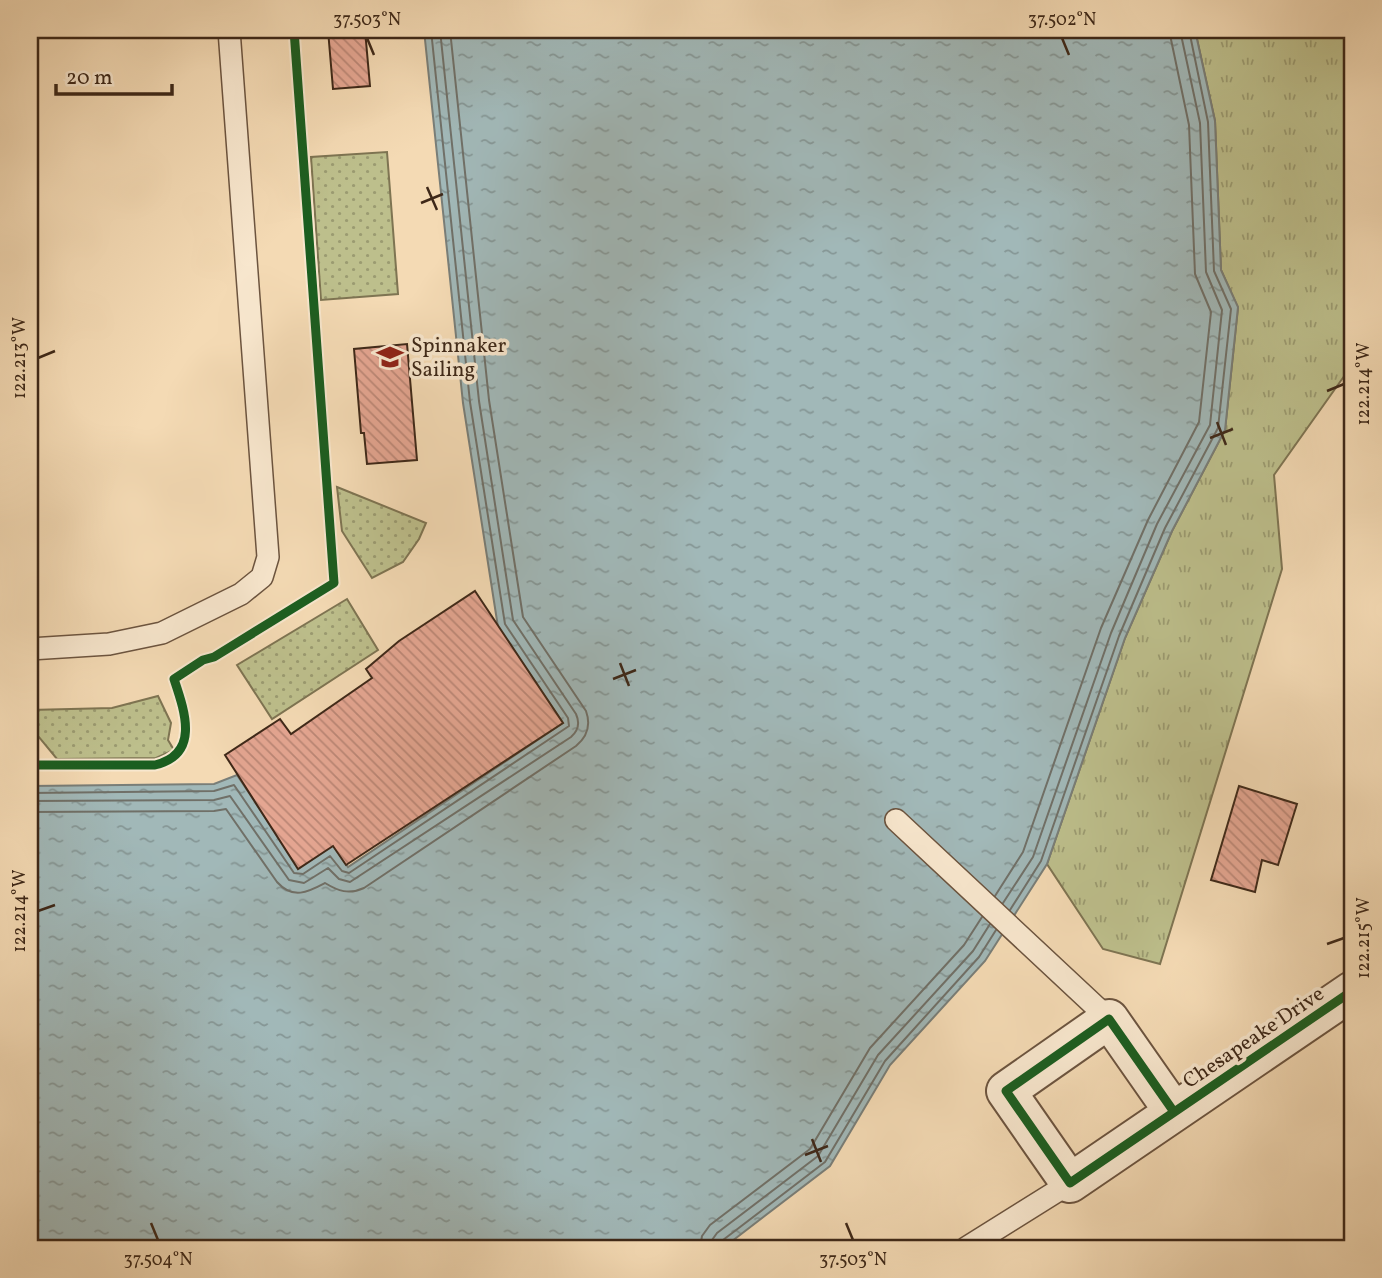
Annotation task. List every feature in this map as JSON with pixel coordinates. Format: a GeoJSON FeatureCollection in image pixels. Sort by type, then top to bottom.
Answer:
{"type":"FeatureCollection","features":[{"type":"Feature","properties":{"kind":"street","name":"Chesapeake Drive"},"geometry":{"type":"LineString","coordinates":[[1070,1183],[1352,990]]}},
{"type":"Feature","properties":{"kind":"street","name":"Chesapeake Drive"},"geometry":{"type":"LineString","coordinates":[[1109,1019],[1174,1112]]}},
{"type":"Feature","properties":{"kind":"street"},"geometry":{"type":"LineString","coordinates":[[1070,1183],[1006,1091],[1109,1019]]}},
{"type":"Feature","properties":{"kind":"lane"},"geometry":{"type":"LineString","coordinates":[[30,649],[109,644],[163,632],[241,594],[262,577],[268,557],[229,30]]}},
{"type":"Feature","properties":{"kind":"lane"},"geometry":{"type":"LineString","coordinates":[[896,820],[1109,1019]]}},
{"type":"Feature","properties":{"kind":"lane"},"geometry":{"type":"LineString","coordinates":[[965,1248],[1070,1183]]}},
{"type":"Feature","properties":{"kind":"green space"},"geometry":{"type":"Polygon","coordinates":[[[1195,30],[1345,30],[1352,35],[1352,365],[1274,475],[1282,569],[1160,964],[1103,949],[1047,864],[1125,638],[1172,531],[1225,430],[1238,308],[1221,270],[1215,121],[1195,30]]]}},
{"type":"Feature","properties":{"kind":"green space"},"geometry":{"type":"Polygon","coordinates":[[[387,152],[398,294],[321,300],[311,157],[387,152]]]}},
{"type":"Feature","properties":{"kind":"green space"},"geometry":{"type":"Polygon","coordinates":[[[337,487],[426,523],[403,562],[372,578],[342,531],[337,487]]]}},
{"type":"Feature","properties":{"kind":"green space"},"geometry":{"type":"Polygon","coordinates":[[[347,599],[378,650],[272,719],[237,665],[347,599]]]}},
{"type":"Feature","properties":{"kind":"green space"},"geometry":{"type":"Polygon","coordinates":[[[158,696],[171,723],[168,740],[174,750],[156,758],[57,759],[39,737],[30,734],[30,710],[112,708],[158,696]]]}},
{"type":"Feature","properties":{"kind":"water"},"geometry":{"type":"Polygon","coordinates":[[[424,30],[1195,30],[1215,121],[1221,270],[1238,307],[1225,430],[1172,531],[1125,638],[1047,864],[985,961],[890,1065],[830,1166],[723,1248],[30,1248],[30,786],[214,784],[237,775],[299,868],[333,845],[348,867],[563,723],[498,627],[463,403],[424,30]]]}},
{"type":"Feature","properties":{"kind":"building"},"geometry":{"type":"Polygon","coordinates":[[[328,30],[365,30],[370,86],[333,89],[328,30]]]}},
{"type":"Feature","properties":{"kind":"building"},"geometry":{"type":"Polygon","coordinates":[[[407,344],[417,460],[367,464],[364,433],[361,433],[354,349],[407,344]]]}},
{"type":"Feature","properties":{"kind":"building"},"geometry":{"type":"Polygon","coordinates":[[[475,591],[563,723],[346,865],[333,846],[298,869],[225,755],[280,719],[291,734],[372,678],[366,669],[399,641],[475,591]]]}},
{"type":"Feature","properties":{"kind":"building"},"geometry":{"type":"Polygon","coordinates":[[[1239,786],[1297,804],[1278,865],[1262,860],[1255,892],[1211,880],[1239,786]]]}},
{"type":"Feature","properties":{"kind":"cycle path"},"geometry":{"type":"LineString","coordinates":[[30,765],[155,765],[169,760],[184,742],[186,730],[174,679],[334,583],[294,30]]}},
{"type":"Feature","properties":{"kind":"cycle path"},"geometry":{"type":"LineString","coordinates":[[1174,1112],[1109,1019],[1006,1091],[1070,1183],[1352,991]]}},
{"type":"Feature","properties":{"kind":"place","name":"Spinnaker Sailing"},"geometry":{"type":"Point","coordinates":[390,357]}}]}
